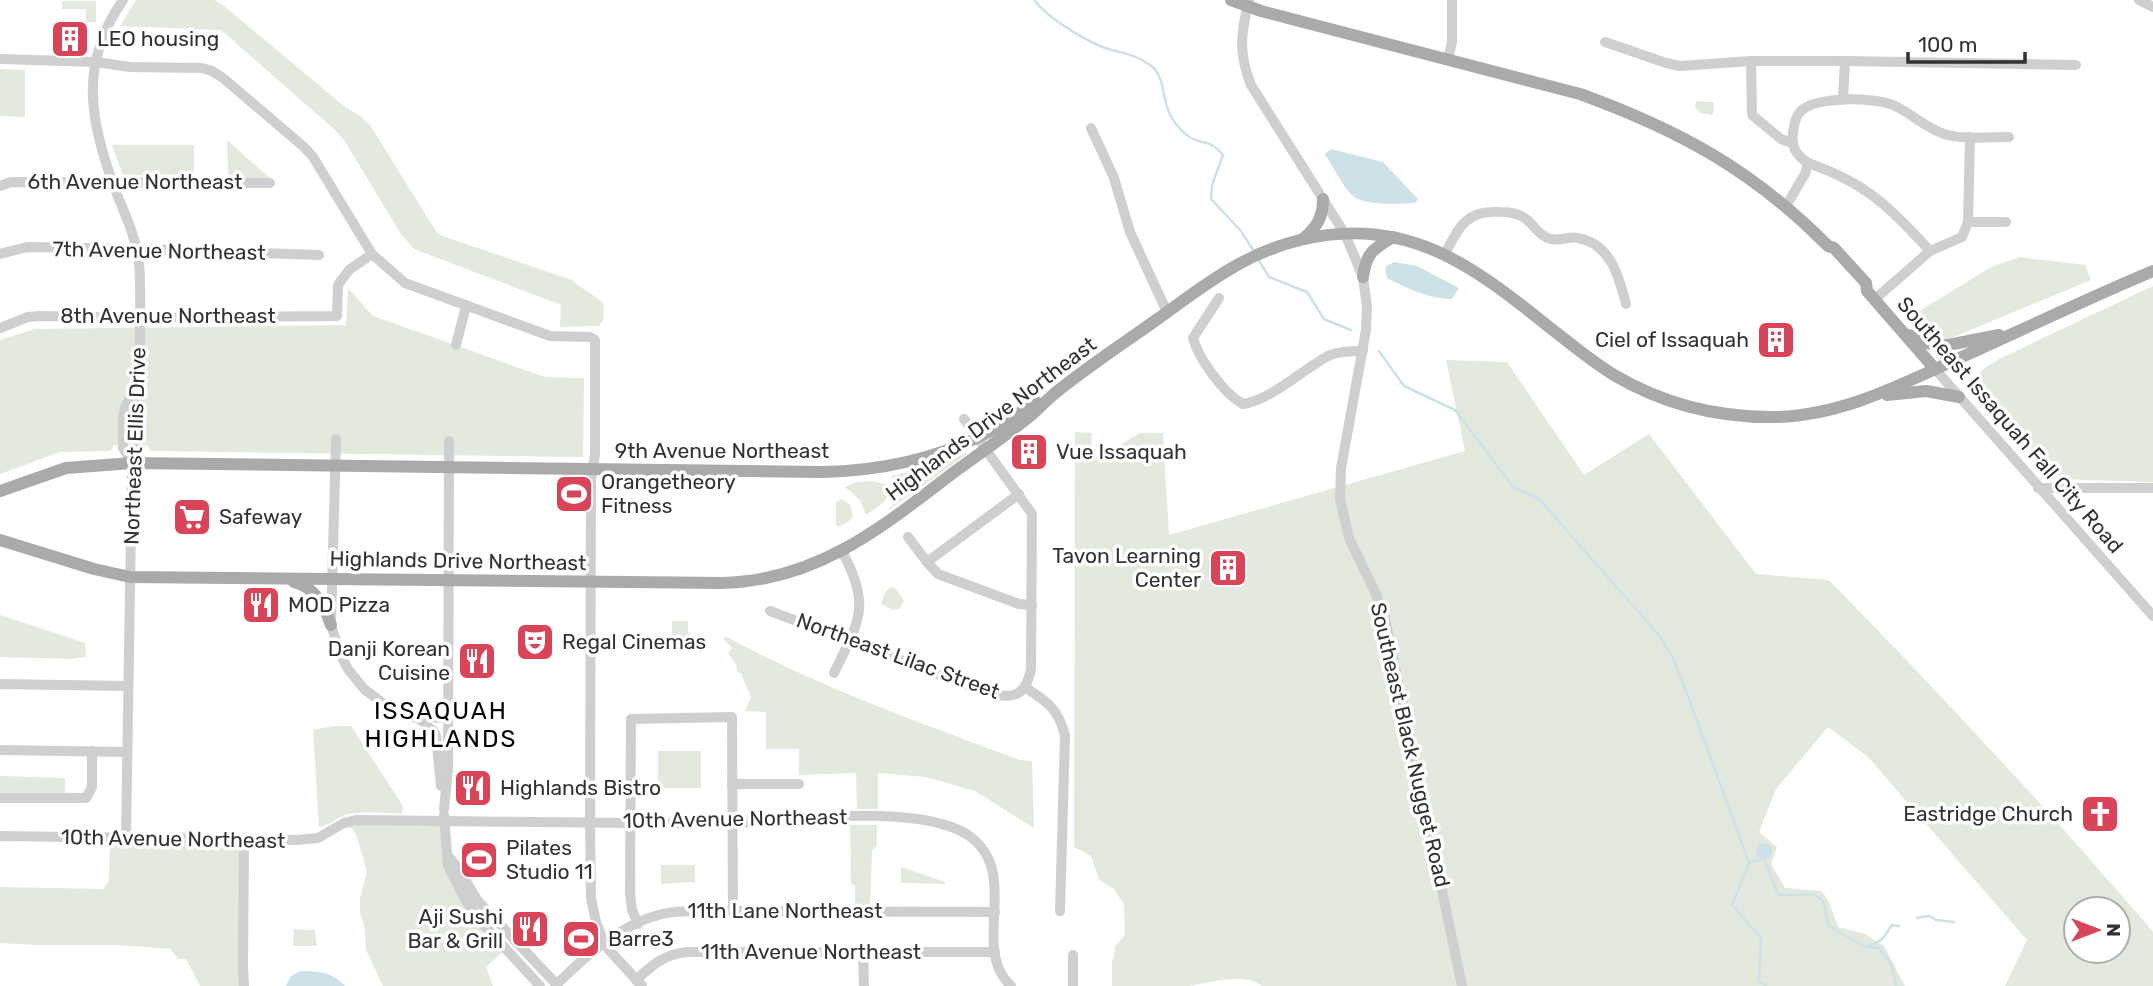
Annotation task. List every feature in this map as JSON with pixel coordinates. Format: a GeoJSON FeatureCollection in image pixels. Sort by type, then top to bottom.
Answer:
{"type":"FeatureCollection","features":[{"type":"Feature","properties":{"kind":"main road","name":"Southeast Issaquah Fall City Road"},"geometry":{"type":"LineString","coordinates":[[1231,0],[1580,94],[1665,128],[1725,162],[1786,206],[1828,246],[1829,252],[1846,274],[1860,289],[1871,295],[1935,369]]}},
{"type":"Feature","properties":{"kind":"main road"},"geometry":{"type":"LineString","coordinates":[[1303,239],[1321,218],[1323,199]]}},
{"type":"Feature","properties":{"kind":"main road","name":"Highlands Drive Northeast"},"geometry":{"type":"LineString","coordinates":[[0,540],[86,567],[130,577],[591,582],[752,581],[790,573],[817,563],[866,538],[1056,393],[1233,267],[1285,244],[1345,234],[1393,237],[1446,254],[1474,269],[1612,374],[1656,397],[1721,413],[1773,417],[1823,412],[1876,396],[2017,332]]}},
{"type":"Feature","properties":{"kind":"main road"},"geometry":{"type":"LineString","coordinates":[[1363,277],[1364,263],[1369,254],[1393,237]]}},
{"type":"Feature","properties":{"kind":"main road"},"geometry":{"type":"LineString","coordinates":[[1903,332],[1927,343],[1943,346],[2017,332],[2153,271]]}},
{"type":"Feature","properties":{"kind":"main road"},"geometry":{"type":"LineString","coordinates":[[1876,396],[1926,391],[1959,397]]}},
{"type":"Feature","properties":{"kind":"main road","name":"9th Avenue Northeast"},"geometry":{"type":"LineString","coordinates":[[335,466],[821,472],[856,470],[911,461],[977,438],[1035,402],[1056,393]]}},
{"type":"Feature","properties":{"kind":"main road"},"geometry":{"type":"LineString","coordinates":[[0,491],[66,468],[132,463],[335,466]]}},
{"type":"Feature","properties":{"kind":"main road"},"geometry":{"type":"LineString","coordinates":[[280,579],[300,584],[312,591],[323,604],[331,625]]}},
{"type":"Feature","properties":{"kind":"street","name":"Northeast Ellis Drive"},"geometry":{"type":"LineString","coordinates":[[123,0],[106,26],[96,62],[92,95],[94,119],[139,261],[139,379],[125,408],[122,448],[132,463],[126,838]]}},
{"type":"Feature","properties":{"kind":"street"},"geometry":{"type":"LineString","coordinates":[[1448,60],[1452,42],[1452,0]]}},
{"type":"Feature","properties":{"kind":"street"},"geometry":{"type":"LineString","coordinates":[[2139,0],[2153,7]]}},
{"type":"Feature","properties":{"kind":"street","name":"Southeast Black Nugget Road"},"geometry":{"type":"LineString","coordinates":[[1248,3],[1241,45],[1248,77],[1258,98],[1345,234],[1363,277],[1367,307],[1363,351],[1341,468],[1340,499],[1349,538],[1384,614],[1462,986]]}},
{"type":"Feature","properties":{"kind":"street"},"geometry":{"type":"LineString","coordinates":[[1605,42],[1673,65],[1751,61],[2076,65]]}},
{"type":"Feature","properties":{"kind":"street"},"geometry":{"type":"LineString","coordinates":[[0,59],[96,62],[130,67],[202,68],[212,71],[313,157],[372,254],[405,283],[550,336],[594,339],[590,822],[593,909],[604,942],[639,983]]}},
{"type":"Feature","properties":{"kind":"street"},"geometry":{"type":"LineString","coordinates":[[1751,61],[1752,115],[1781,139],[1792,144]]}},
{"type":"Feature","properties":{"kind":"street"},"geometry":{"type":"LineString","coordinates":[[1843,99],[1845,61]]}},
{"type":"Feature","properties":{"kind":"street"},"geometry":{"type":"LineString","coordinates":[[1930,251],[1905,223],[1872,194],[1853,182],[1799,157],[1792,144],[1796,118],[1807,107],[1843,99],[1857,99],[1887,103],[1945,134],[2009,137]]}},
{"type":"Feature","properties":{"kind":"street"},"geometry":{"type":"LineString","coordinates":[[1091,128],[1114,178],[1130,232],[1167,312]]}},
{"type":"Feature","properties":{"kind":"street"},"geometry":{"type":"LineString","coordinates":[[1871,295],[1930,251],[1962,237],[1968,222],[1969,137]]}},
{"type":"Feature","properties":{"kind":"street"},"geometry":{"type":"LineString","coordinates":[[1786,206],[1805,174],[1808,163]]}},
{"type":"Feature","properties":{"kind":"street","name":"6th Avenue Northeast"},"geometry":{"type":"LineString","coordinates":[[0,186],[11,182],[270,183]]}},
{"type":"Feature","properties":{"kind":"street"},"geometry":{"type":"LineString","coordinates":[[1446,254],[1461,225],[1472,216],[1488,212],[1515,213],[1525,218],[1539,233],[1551,239],[1579,238],[1606,253],[1619,273],[1626,304]]}},
{"type":"Feature","properties":{"kind":"street"},"geometry":{"type":"LineString","coordinates":[[1968,222],[2006,222]]}},
{"type":"Feature","properties":{"kind":"street","name":"7th Avenue Northeast"},"geometry":{"type":"LineString","coordinates":[[0,254],[27,247],[319,255]]}},
{"type":"Feature","properties":{"kind":"street","name":"8th Avenue Northeast"},"geometry":{"type":"LineString","coordinates":[[0,328],[28,317],[41,316],[337,316],[338,285],[349,270],[372,254]]}},
{"type":"Feature","properties":{"kind":"street"},"geometry":{"type":"LineString","coordinates":[[1219,298],[1193,338],[1196,350],[1226,391],[1234,399],[1246,404],[1331,355],[1363,351]]}},
{"type":"Feature","properties":{"kind":"street"},"geometry":{"type":"LineString","coordinates":[[456,345],[466,306]]}},
{"type":"Feature","properties":{"kind":"street","name":"Southeast Issaquah Fall City Road"},"geometry":{"type":"LineString","coordinates":[[1935,369],[2153,616]]}},
{"type":"Feature","properties":{"kind":"street","name":"Northeast Lilac Street"},"geometry":{"type":"LineString","coordinates":[[770,611],[999,696],[1017,694],[1026,688],[1031,669],[1030,509],[964,419]]}},
{"type":"Feature","properties":{"kind":"street"},"geometry":{"type":"LineString","coordinates":[[336,439],[331,625],[341,656],[364,689],[388,707],[414,717],[433,730],[436,736],[450,872],[481,922],[540,986]]}},
{"type":"Feature","properties":{"kind":"street"},"geometry":{"type":"LineString","coordinates":[[444,809],[448,769],[449,441]]}},
{"type":"Feature","properties":{"kind":"street"},"geometry":{"type":"LineString","coordinates":[[2038,488],[2153,488]]}},
{"type":"Feature","properties":{"kind":"street"},"geometry":{"type":"LineString","coordinates":[[927,562],[1019,494]]}},
{"type":"Feature","properties":{"kind":"street"},"geometry":{"type":"LineString","coordinates":[[908,537],[938,574],[1019,604],[1031,605]]}},
{"type":"Feature","properties":{"kind":"street"},"geometry":{"type":"LineString","coordinates":[[834,673],[859,618],[858,584],[842,551]]}},
{"type":"Feature","properties":{"kind":"street"},"geometry":{"type":"LineString","coordinates":[[0,684],[128,686]]}},
{"type":"Feature","properties":{"kind":"street"},"geometry":{"type":"LineString","coordinates":[[1026,688],[1049,703],[1061,720],[1065,735],[1060,911]]}},
{"type":"Feature","properties":{"kind":"street"},"geometry":{"type":"LineString","coordinates":[[436,718],[448,703]]}},
{"type":"Feature","properties":{"kind":"street"},"geometry":{"type":"LineString","coordinates":[[414,717],[448,718]]}},
{"type":"Feature","properties":{"kind":"street"},"geometry":{"type":"LineString","coordinates":[[638,923],[631,902],[631,719],[732,718],[733,911]]}},
{"type":"Feature","properties":{"kind":"street"},"geometry":{"type":"LineString","coordinates":[[0,750],[127,752]]}},
{"type":"Feature","properties":{"kind":"street"},"geometry":{"type":"LineString","coordinates":[[0,798],[86,798],[92,787],[92,751]]}},
{"type":"Feature","properties":{"kind":"street"},"geometry":{"type":"LineString","coordinates":[[732,784],[799,784]]}},
{"type":"Feature","properties":{"kind":"street","name":"10th Avenue Northeast"},"geometry":{"type":"LineString","coordinates":[[0,836],[311,839],[326,835],[344,823],[356,820],[732,823],[881,816],[943,824],[969,836],[988,857],[995,879],[995,952]]}},
{"type":"Feature","properties":{"kind":"street"},"geometry":{"type":"LineString","coordinates":[[244,840],[244,986]]}},
{"type":"Feature","properties":{"kind":"street"},"geometry":{"type":"LineString","coordinates":[[449,858],[478,901],[557,985]]}},
{"type":"Feature","properties":{"kind":"street","name":"11th Lane Northeast"},"geometry":{"type":"LineString","coordinates":[[557,985],[604,942],[652,917],[677,912],[995,912]]}},
{"type":"Feature","properties":{"kind":"street"},"geometry":{"type":"LineString","coordinates":[[863,952],[864,986]]}},
{"type":"Feature","properties":{"kind":"street"},"geometry":{"type":"LineString","coordinates":[[995,952],[998,969],[1011,986]]}},
{"type":"Feature","properties":{"kind":"street","name":"11th Avenue Northeast"},"geometry":{"type":"LineString","coordinates":[[639,983],[659,960],[676,953],[995,952]]}},
{"type":"Feature","properties":{"kind":"street"},"geometry":{"type":"LineString","coordinates":[[1073,956],[1073,986]]}},
{"type":"Feature","properties":{"kind":"shaded area"},"geometry":{"type":"Polygon","coordinates":[[[136,0],[214,0],[224,6],[370,125],[437,233],[572,280],[604,304],[603,321],[599,326],[560,327],[561,305],[414,249],[401,234],[344,140],[334,129],[221,30],[120,26],[136,0]]]}},
{"type":"Feature","properties":{"kind":"shaded area"},"geometry":{"type":"Polygon","coordinates":[[[62,1],[96,1],[96,22],[86,22],[86,9],[62,9],[62,1]]]}},
{"type":"Feature","properties":{"kind":"shaded area"},"geometry":{"type":"Polygon","coordinates":[[[0,69],[25,70],[25,117],[0,116],[0,69]]]}},
{"type":"Feature","properties":{"kind":"shaded area"},"geometry":{"type":"Polygon","coordinates":[[[1696,101],[1714,102],[1713,115],[1701,113],[1695,108],[1696,101]]]}},
{"type":"Feature","properties":{"kind":"shaded area"},"geometry":{"type":"Polygon","coordinates":[[[227,140],[271,179],[228,179],[227,140]]]}},
{"type":"Feature","properties":{"kind":"shaded area"},"geometry":{"type":"Polygon","coordinates":[[[112,145],[194,145],[194,175],[123,175],[112,145]]]}},
{"type":"Feature","properties":{"kind":"shaded area"},"geometry":{"type":"Polygon","coordinates":[[[1331,149],[1383,162],[1418,199],[1415,203],[1392,204],[1358,199],[1345,187],[1325,154],[1331,149]]]}},
{"type":"Feature","properties":{"kind":"shaded area"},"geometry":{"type":"Polygon","coordinates":[[[2020,257],[2085,265],[2091,280],[1946,340],[1933,337],[1916,313],[1993,266],[2020,257]]]}},
{"type":"Feature","properties":{"kind":"shaded area"},"geometry":{"type":"Polygon","coordinates":[[[1394,262],[1417,266],[1459,288],[1452,299],[1426,295],[1410,289],[1387,278],[1385,267],[1394,262]]]}},
{"type":"Feature","properties":{"kind":"shaded area"},"geometry":{"type":"Polygon","coordinates":[[[2153,286],[2153,482],[2058,479],[1980,390],[1979,374],[1999,359],[2153,286]]]}},
{"type":"Feature","properties":{"kind":"shaded area"},"geometry":{"type":"Polygon","coordinates":[[[348,288],[373,316],[545,377],[584,378],[583,457],[151,451],[148,446],[114,445],[110,451],[60,452],[0,474],[0,340],[35,329],[346,325],[348,288]]]}},
{"type":"Feature","properties":{"kind":"shaded area"},"geometry":{"type":"Polygon","coordinates":[[[1446,360],[1507,362],[1584,475],[1649,434],[1756,574],[1829,580],[1953,710],[2121,895],[2062,895],[2062,965],[2132,965],[2132,908],[2153,932],[2153,986],[2005,986],[2027,940],[1868,757],[1828,727],[1776,789],[1759,832],[1777,847],[1771,864],[1785,888],[1821,891],[1828,899],[1838,927],[1865,934],[1884,946],[1905,986],[1262,986],[1236,979],[1189,986],[1112,986],[1115,947],[1125,934],[1124,904],[1114,889],[1099,880],[1091,856],[1074,847],[1075,432],[1092,433],[1091,443],[1096,456],[1105,454],[1140,433],[1163,433],[1169,535],[1465,451],[1446,360]]]}},
{"type":"Feature","properties":{"kind":"shaded area"},"geometry":{"type":"Polygon","coordinates":[[[960,451],[961,456],[966,452],[967,454],[886,512],[897,500],[900,491],[891,476],[920,469],[960,451]]]}},
{"type":"Feature","properties":{"kind":"shaded area"},"geometry":{"type":"Polygon","coordinates":[[[857,482],[883,483],[890,491],[884,501],[866,515],[860,500],[845,487],[857,482]]]}},
{"type":"Feature","properties":{"kind":"shaded area"},"geometry":{"type":"Polygon","coordinates":[[[842,499],[850,505],[853,516],[841,526],[836,526],[836,502],[842,499]]]}},
{"type":"Feature","properties":{"kind":"shaded area"},"geometry":{"type":"Polygon","coordinates":[[[891,587],[896,589],[904,600],[899,609],[893,610],[881,604],[885,592],[891,587]]]}},
{"type":"Feature","properties":{"kind":"shaded area"},"geometry":{"type":"Polygon","coordinates":[[[0,615],[85,643],[86,657],[0,657],[0,615]]]}},
{"type":"Feature","properties":{"kind":"shaded area"},"geometry":{"type":"Polygon","coordinates":[[[672,621],[688,621],[688,643],[672,639],[672,621]]]}},
{"type":"Feature","properties":{"kind":"shaded area"},"geometry":{"type":"Polygon","coordinates":[[[725,636],[797,672],[871,703],[1020,760],[1032,761],[1034,828],[975,791],[926,777],[878,773],[878,809],[857,809],[856,773],[799,775],[799,749],[766,749],[766,712],[745,711],[751,697],[741,673],[737,672],[736,664],[728,653],[732,648],[724,639],[725,636]]]}},
{"type":"Feature","properties":{"kind":"shaded area"},"geometry":{"type":"Polygon","coordinates":[[[351,726],[403,806],[402,814],[352,813],[319,827],[313,730],[351,726]]]}},
{"type":"Feature","properties":{"kind":"shaded area"},"geometry":{"type":"Polygon","coordinates":[[[658,751],[701,751],[701,788],[658,788],[658,751]]]}},
{"type":"Feature","properties":{"kind":"shaded area"},"geometry":{"type":"Polygon","coordinates":[[[0,776],[65,778],[65,799],[0,798],[0,776]]]}},
{"type":"Feature","properties":{"kind":"shaded area"},"geometry":{"type":"Polygon","coordinates":[[[445,821],[448,866],[506,949],[486,967],[493,986],[383,986],[366,950],[365,929],[360,912],[360,898],[367,872],[353,829],[340,826],[445,821]]]}},
{"type":"Feature","properties":{"kind":"shaded area"},"geometry":{"type":"Polygon","coordinates":[[[850,825],[877,825],[877,845],[872,851],[870,909],[855,909],[855,885],[851,884],[850,825]]]}},
{"type":"Feature","properties":{"kind":"shaded area"},"geometry":{"type":"Polygon","coordinates":[[[110,838],[244,840],[244,986],[200,986],[186,959],[178,959],[170,949],[119,945],[0,943],[0,887],[103,889],[109,881],[110,838]]]}},
{"type":"Feature","properties":{"kind":"shaded area"},"geometry":{"type":"Polygon","coordinates":[[[1764,843],[1770,845],[1770,857],[1764,859],[1758,857],[1756,851],[1758,845],[1764,843]]]}},
{"type":"Feature","properties":{"kind":"shaded area"},"geometry":{"type":"Polygon","coordinates":[[[661,865],[695,865],[695,882],[661,884],[661,865]]]}},
{"type":"Feature","properties":{"kind":"shaded area"},"geometry":{"type":"Polygon","coordinates":[[[901,867],[945,882],[945,884],[901,883],[901,867]]]}},
{"type":"Feature","properties":{"kind":"shaded area"},"geometry":{"type":"Polygon","coordinates":[[[294,929],[315,930],[317,946],[293,946],[294,929]]]}},
{"type":"Feature","properties":{"kind":"shaded area"},"geometry":{"type":"Polygon","coordinates":[[[300,971],[324,973],[345,986],[286,986],[291,976],[300,971]]]}},
{"type":"Feature","properties":{"kind":"waterway"},"geometry":{"type":"LineString","coordinates":[[1034,0],[1056,20],[1084,38],[1138,58],[1155,70],[1174,121],[1191,138],[1211,144],[1223,155],[1212,185],[1211,199],[1241,231],[1255,253]]}},
{"type":"Feature","properties":{"kind":"waterway"},"geometry":{"type":"LineString","coordinates":[[1258,259],[1269,277],[1307,292],[1324,319],[1351,330]]}},
{"type":"Feature","properties":{"kind":"waterway"},"geometry":{"type":"LineString","coordinates":[[1379,351],[1404,386],[1455,410],[1513,487],[1539,499],[1658,634],[1672,656],[1749,863],[1732,905],[1761,938],[1759,981],[1766,986]]}},
{"type":"Feature","properties":{"kind":"waterway"},"geometry":{"type":"LineString","coordinates":[[1749,863],[1764,858],[1778,895],[1815,895],[1823,901],[1829,926],[1865,947],[1879,948],[1892,965],[1896,986]]}},
{"type":"Feature","properties":{"kind":"waterway"},"geometry":{"type":"LineString","coordinates":[[1917,918],[1929,916],[1936,920],[1954,922]]}},
{"type":"Feature","properties":{"kind":"waterway"},"geometry":{"type":"LineString","coordinates":[[1867,946],[1882,938],[1892,925],[1899,926]]}},
{"type":"Feature","properties":{"kind":"place","name":"LEO housing"},"geometry":{"type":"Point","coordinates":[70,39]}},
{"type":"Feature","properties":{"kind":"place","name":"Ciel of Issaquah"},"geometry":{"type":"Point","coordinates":[1776,340]}},
{"type":"Feature","properties":{"kind":"place","name":"Vue Issaquah"},"geometry":{"type":"Point","coordinates":[1029,452]}},
{"type":"Feature","properties":{"kind":"place","name":"Orangetheory Fitness"},"geometry":{"type":"Point","coordinates":[574,494]}},
{"type":"Feature","properties":{"kind":"place","name":"Safeway"},"geometry":{"type":"Point","coordinates":[192,517]}},
{"type":"Feature","properties":{"kind":"place","name":"Tavon Learning Center"},"geometry":{"type":"Point","coordinates":[1228,568]}},
{"type":"Feature","properties":{"kind":"place","name":"MOD Pizza"},"geometry":{"type":"Point","coordinates":[261,605]}},
{"type":"Feature","properties":{"kind":"place","name":"Regal Cinemas"},"geometry":{"type":"Point","coordinates":[535,642]}},
{"type":"Feature","properties":{"kind":"place","name":"Danji Korean Cuisine"},"geometry":{"type":"Point","coordinates":[477,661]}},
{"type":"Feature","properties":{"kind":"place","name":"Highlands Bistro"},"geometry":{"type":"Point","coordinates":[473,788]}},
{"type":"Feature","properties":{"kind":"place","name":"Eastridge Church"},"geometry":{"type":"Point","coordinates":[2100,814]}},
{"type":"Feature","properties":{"kind":"place","name":"Pilates Studio 11"},"geometry":{"type":"Point","coordinates":[479,860]}},
{"type":"Feature","properties":{"kind":"place","name":"Aji Sushi Bar & Grill"},"geometry":{"type":"Point","coordinates":[530,929]}},
{"type":"Feature","properties":{"kind":"place","name":"Barre3"},"geometry":{"type":"Point","coordinates":[581,939]}},
{"type":"Feature","properties":{"kind":"district","name":"ISSAQUAH HIGHLANDS"},"geometry":{"type":"Point","coordinates":[441,725]}}]}
